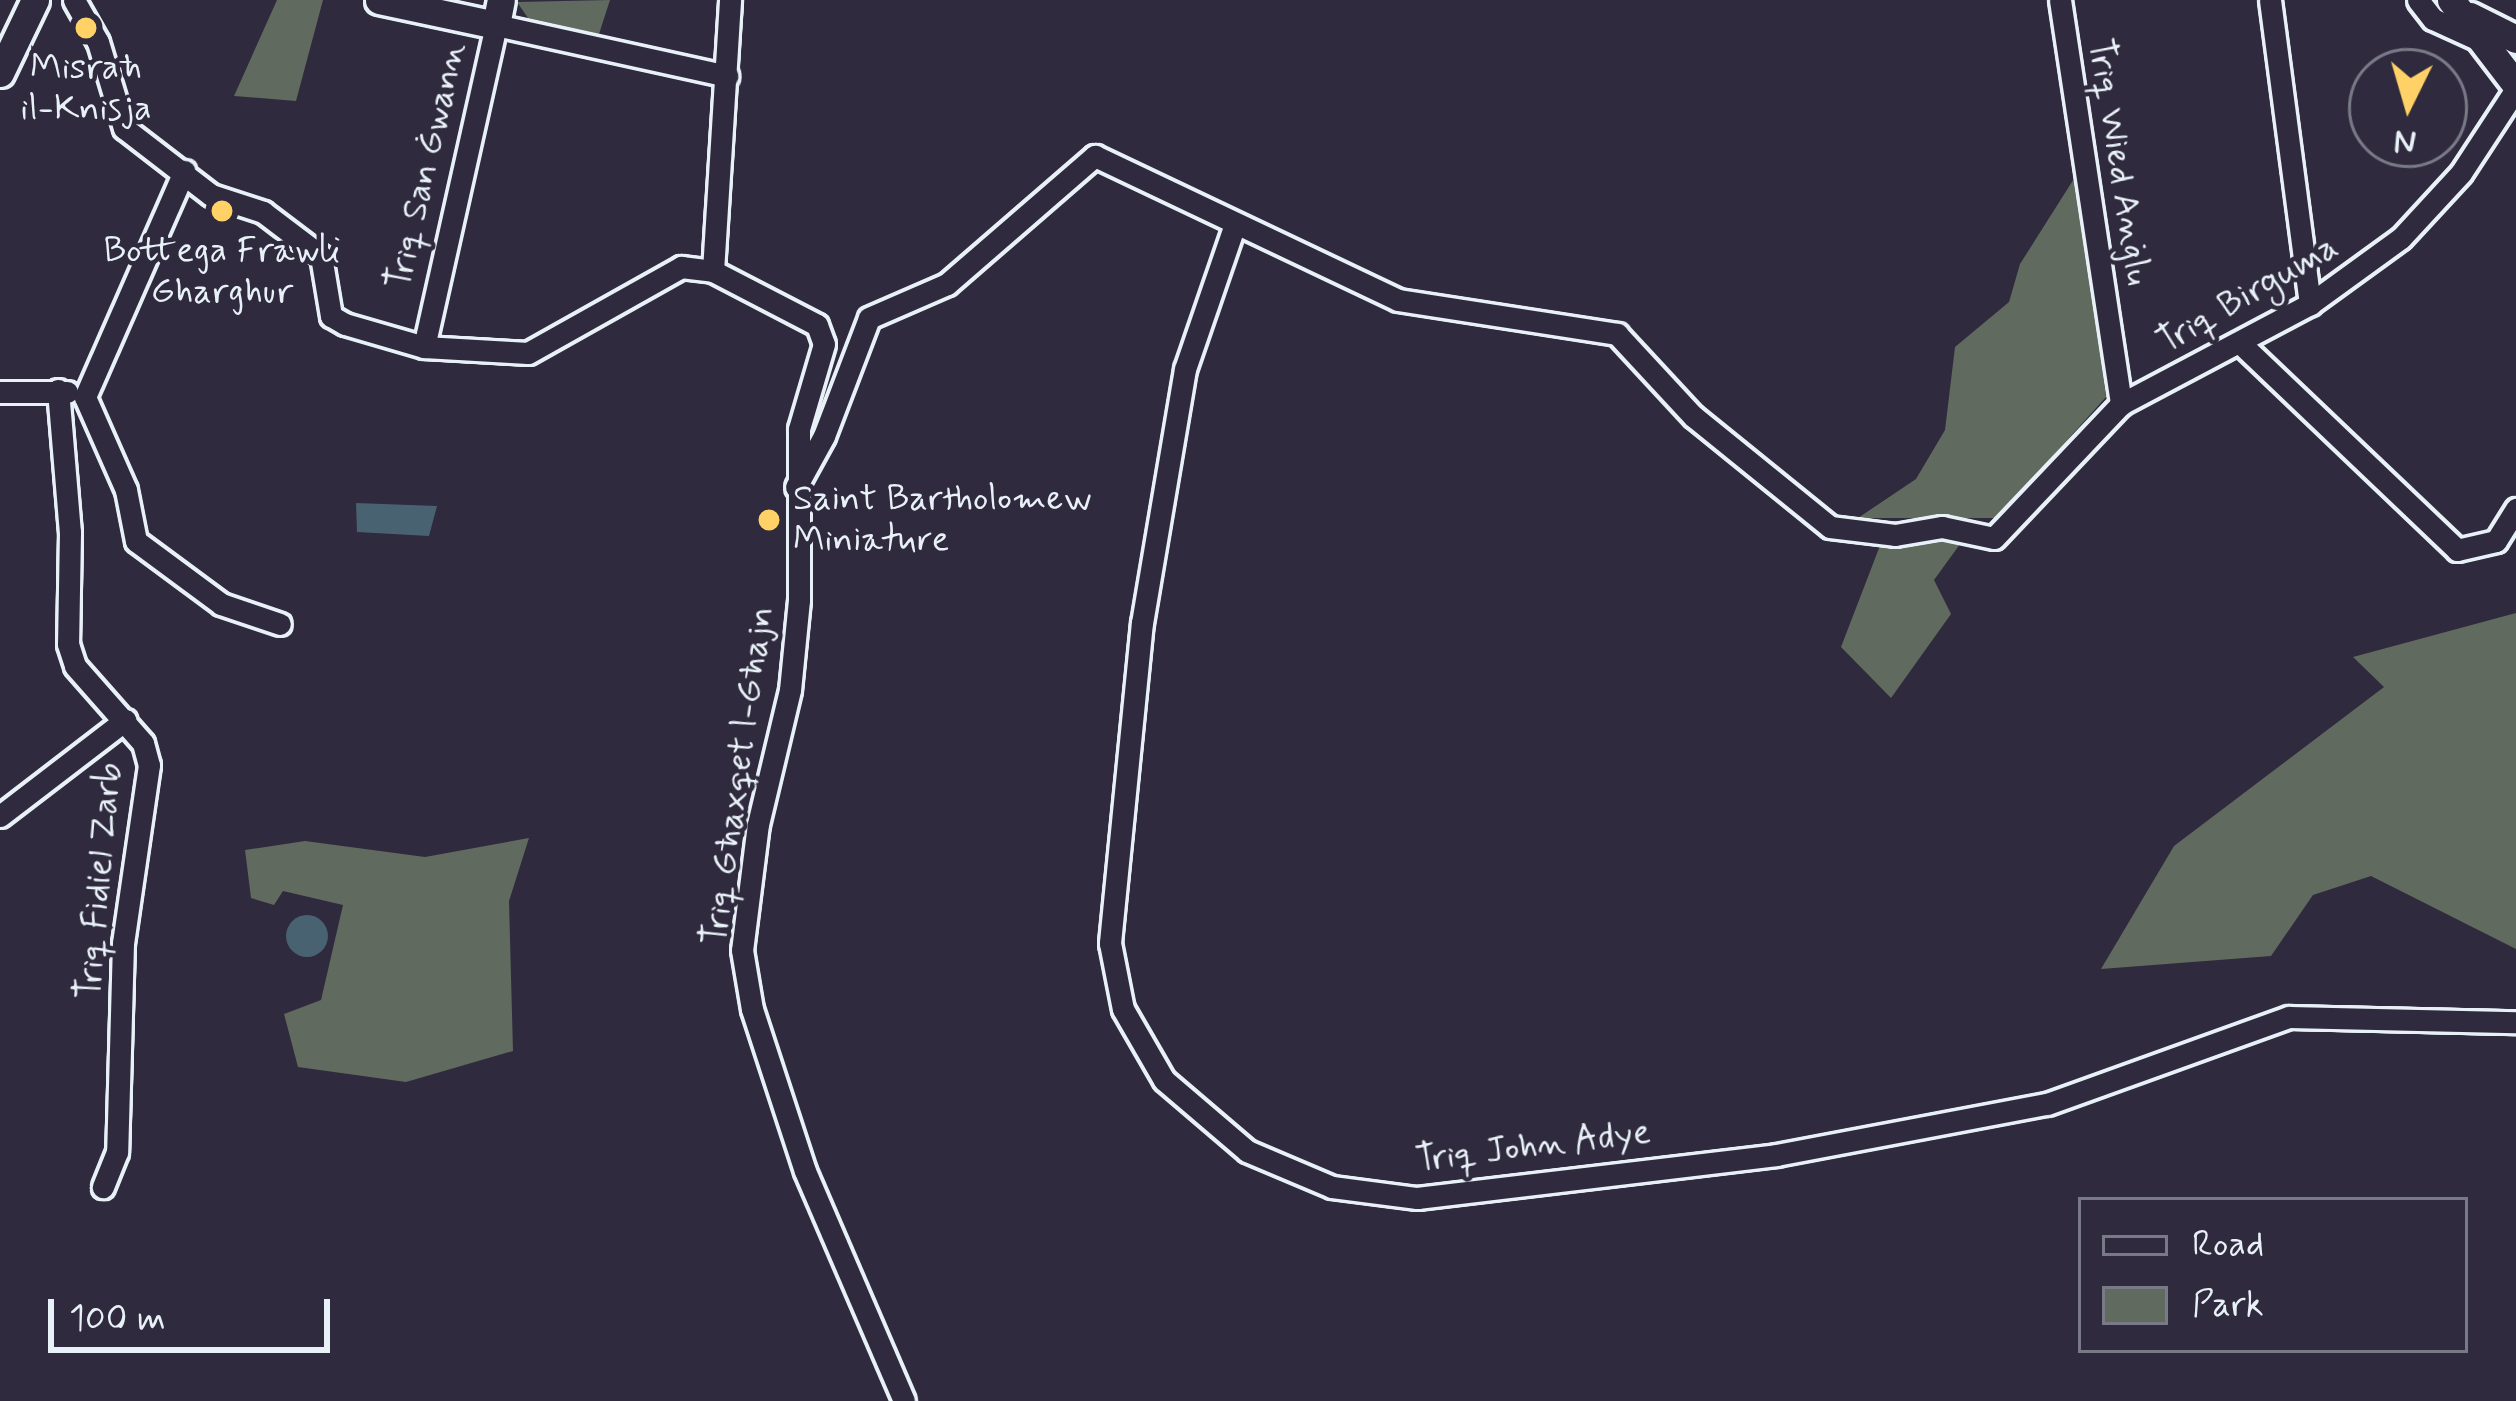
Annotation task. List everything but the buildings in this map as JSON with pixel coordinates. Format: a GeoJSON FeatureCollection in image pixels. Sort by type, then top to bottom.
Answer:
{"type":"FeatureCollection","features":[{"type":"Feature","properties":{"kind":"street"},"geometry":{"type":"LineString","coordinates":[[0,73],[35,0]]}},
{"type":"Feature","properties":{"kind":"street"},"geometry":{"type":"LineString","coordinates":[[74,0],[98,42],[124,128],[211,195],[263,212],[321,256],[332,316],[424,347],[528,353],[681,267],[713,271],[730,0]]}},
{"type":"Feature","properties":{"kind":"street"},"geometry":{"type":"LineString","coordinates":[[379,0],[498,12],[727,76]]}},
{"type":"Feature","properties":{"kind":"street","name":"Triq Wied Anġlu"},"geometry":{"type":"LineString","coordinates":[[2060,0],[2121,404]]}},
{"type":"Feature","properties":{"kind":"street"},"geometry":{"type":"LineString","coordinates":[[2270,0],[2310,304]]}},
{"type":"Feature","properties":{"kind":"street"},"geometry":{"type":"LineString","coordinates":[[2418,0],[2433,19],[2506,56]]}},
{"type":"Feature","properties":{"kind":"street"},"geometry":{"type":"LineString","coordinates":[[2462,2],[2506,56]]}},
{"type":"Feature","properties":{"kind":"street","name":"Triq San Ġwann"},"geometry":{"type":"LineString","coordinates":[[424,347],[498,12]]}},
{"type":"Feature","properties":{"kind":"street","name":"Triq Birguma"},"geometry":{"type":"LineString","coordinates":[[1235,224],[1398,300],[1617,334],[1693,416],[1830,527],[1895,535],[1942,527],[1994,538],[2121,404],[2310,304],[2401,238],[2461,173],[2506,56]]}},
{"type":"Feature","properties":{"kind":"street"},"geometry":{"type":"LineString","coordinates":[[796,487],[824,436],[869,318],[947,284],[1095,156],[1154,178],[1235,224]]}},
{"type":"Feature","properties":{"kind":"street"},"geometry":{"type":"LineString","coordinates":[[184,170],[85,398],[126,490],[136,541],[220,604],[280,624]]}},
{"type":"Feature","properties":{"kind":"street","name":"Triq John Adye"},"geometry":{"type":"LineString","coordinates":[[1235,224],[1185,369],[1142,622],[1110,943],[1123,1009],[1164,1080],[1246,1150],[1332,1187],[1417,1198],[1776,1155],[2047,1104],[2289,1017],[2516,1022]]}},
{"type":"Feature","properties":{"kind":"street","name":"Triq Għaxqet l-Għajn"},"geometry":{"type":"LineString","coordinates":[[713,271],[817,325],[824,344],[799,429],[799,601],[790,690],[758,824],[742,950],[752,1009],[805,1171],[904,1401]]}},
{"type":"Feature","properties":{"kind":"street"},"geometry":{"type":"LineString","coordinates":[[2240,343],[2457,550],[2496,541],[2516,509]]}},
{"type":"Feature","properties":{"kind":"street"},"geometry":{"type":"LineString","coordinates":[[0,392],[58,390],[85,398]]}},
{"type":"Feature","properties":{"kind":"street","name":"Triq Fidiel Zarb"},"geometry":{"type":"LineString","coordinates":[[58,390],[70,532],[68,644],[75,666],[124,719],[149,766],[123,943],[118,1152],[103,1187]]}},
{"type":"Feature","properties":{"kind":"street"},"geometry":{"type":"LineString","coordinates":[[0,817],[124,719]]}},
{"type":"Feature","properties":{"kind":"green space"},"geometry":{"type":"Polygon","coordinates":[[[277,0],[323,0],[296,101],[234,96],[277,0]]]}},
{"type":"Feature","properties":{"kind":"green space"},"geometry":{"type":"Polygon","coordinates":[[[610,0],[599,34],[528,18],[517,2],[610,0]]]}},
{"type":"Feature","properties":{"kind":"green space"},"geometry":{"type":"Polygon","coordinates":[[[2077,174],[2106,397],[1997,518],[1858,518],[1916,479],[1945,430],[1955,347],[2009,302],[2020,264],[2077,174]]]}},
{"type":"Feature","properties":{"kind":"green space"},"geometry":{"type":"Polygon","coordinates":[[[1921,531],[1963,540],[1934,580],[1951,614],[1891,698],[1841,647],[1881,543],[1921,531]]]}},
{"type":"Feature","properties":{"kind":"green space"},"geometry":{"type":"Polygon","coordinates":[[[2516,613],[2516,949],[2371,876],[2313,895],[2271,956],[2101,969],[2174,846],[2384,687],[2353,657],[2516,613]]]}},
{"type":"Feature","properties":{"kind":"green space"},"geometry":{"type":"Polygon","coordinates":[[[529,838],[509,901],[513,1051],[406,1082],[298,1067],[284,1014],[321,1000],[343,905],[283,891],[274,905],[251,898],[245,850],[305,841],[425,857],[529,838]]]}},
{"type":"Feature","properties":{"kind":"water"},"geometry":{"type":"Polygon","coordinates":[[[356,503],[437,506],[429,536],[357,532],[356,503]]]}},
{"type":"Feature","properties":{"kind":"water"},"geometry":{"type":"Polygon","coordinates":[[[307,915],[322,921],[328,936],[322,951],[307,957],[292,951],[286,936],[292,921],[307,915]]]}},
{"type":"Feature","properties":{"kind":"place","name":"Misraħ il-Knisja"},"geometry":{"type":"Point","coordinates":[86,28]}},
{"type":"Feature","properties":{"kind":"place","name":"Bottega Frawli Gharghur"},"geometry":{"type":"Point","coordinates":[222,211]}},
{"type":"Feature","properties":{"kind":"place","name":"Saint Bartholomew Miniature"},"geometry":{"type":"Point","coordinates":[769,520]}}]}
